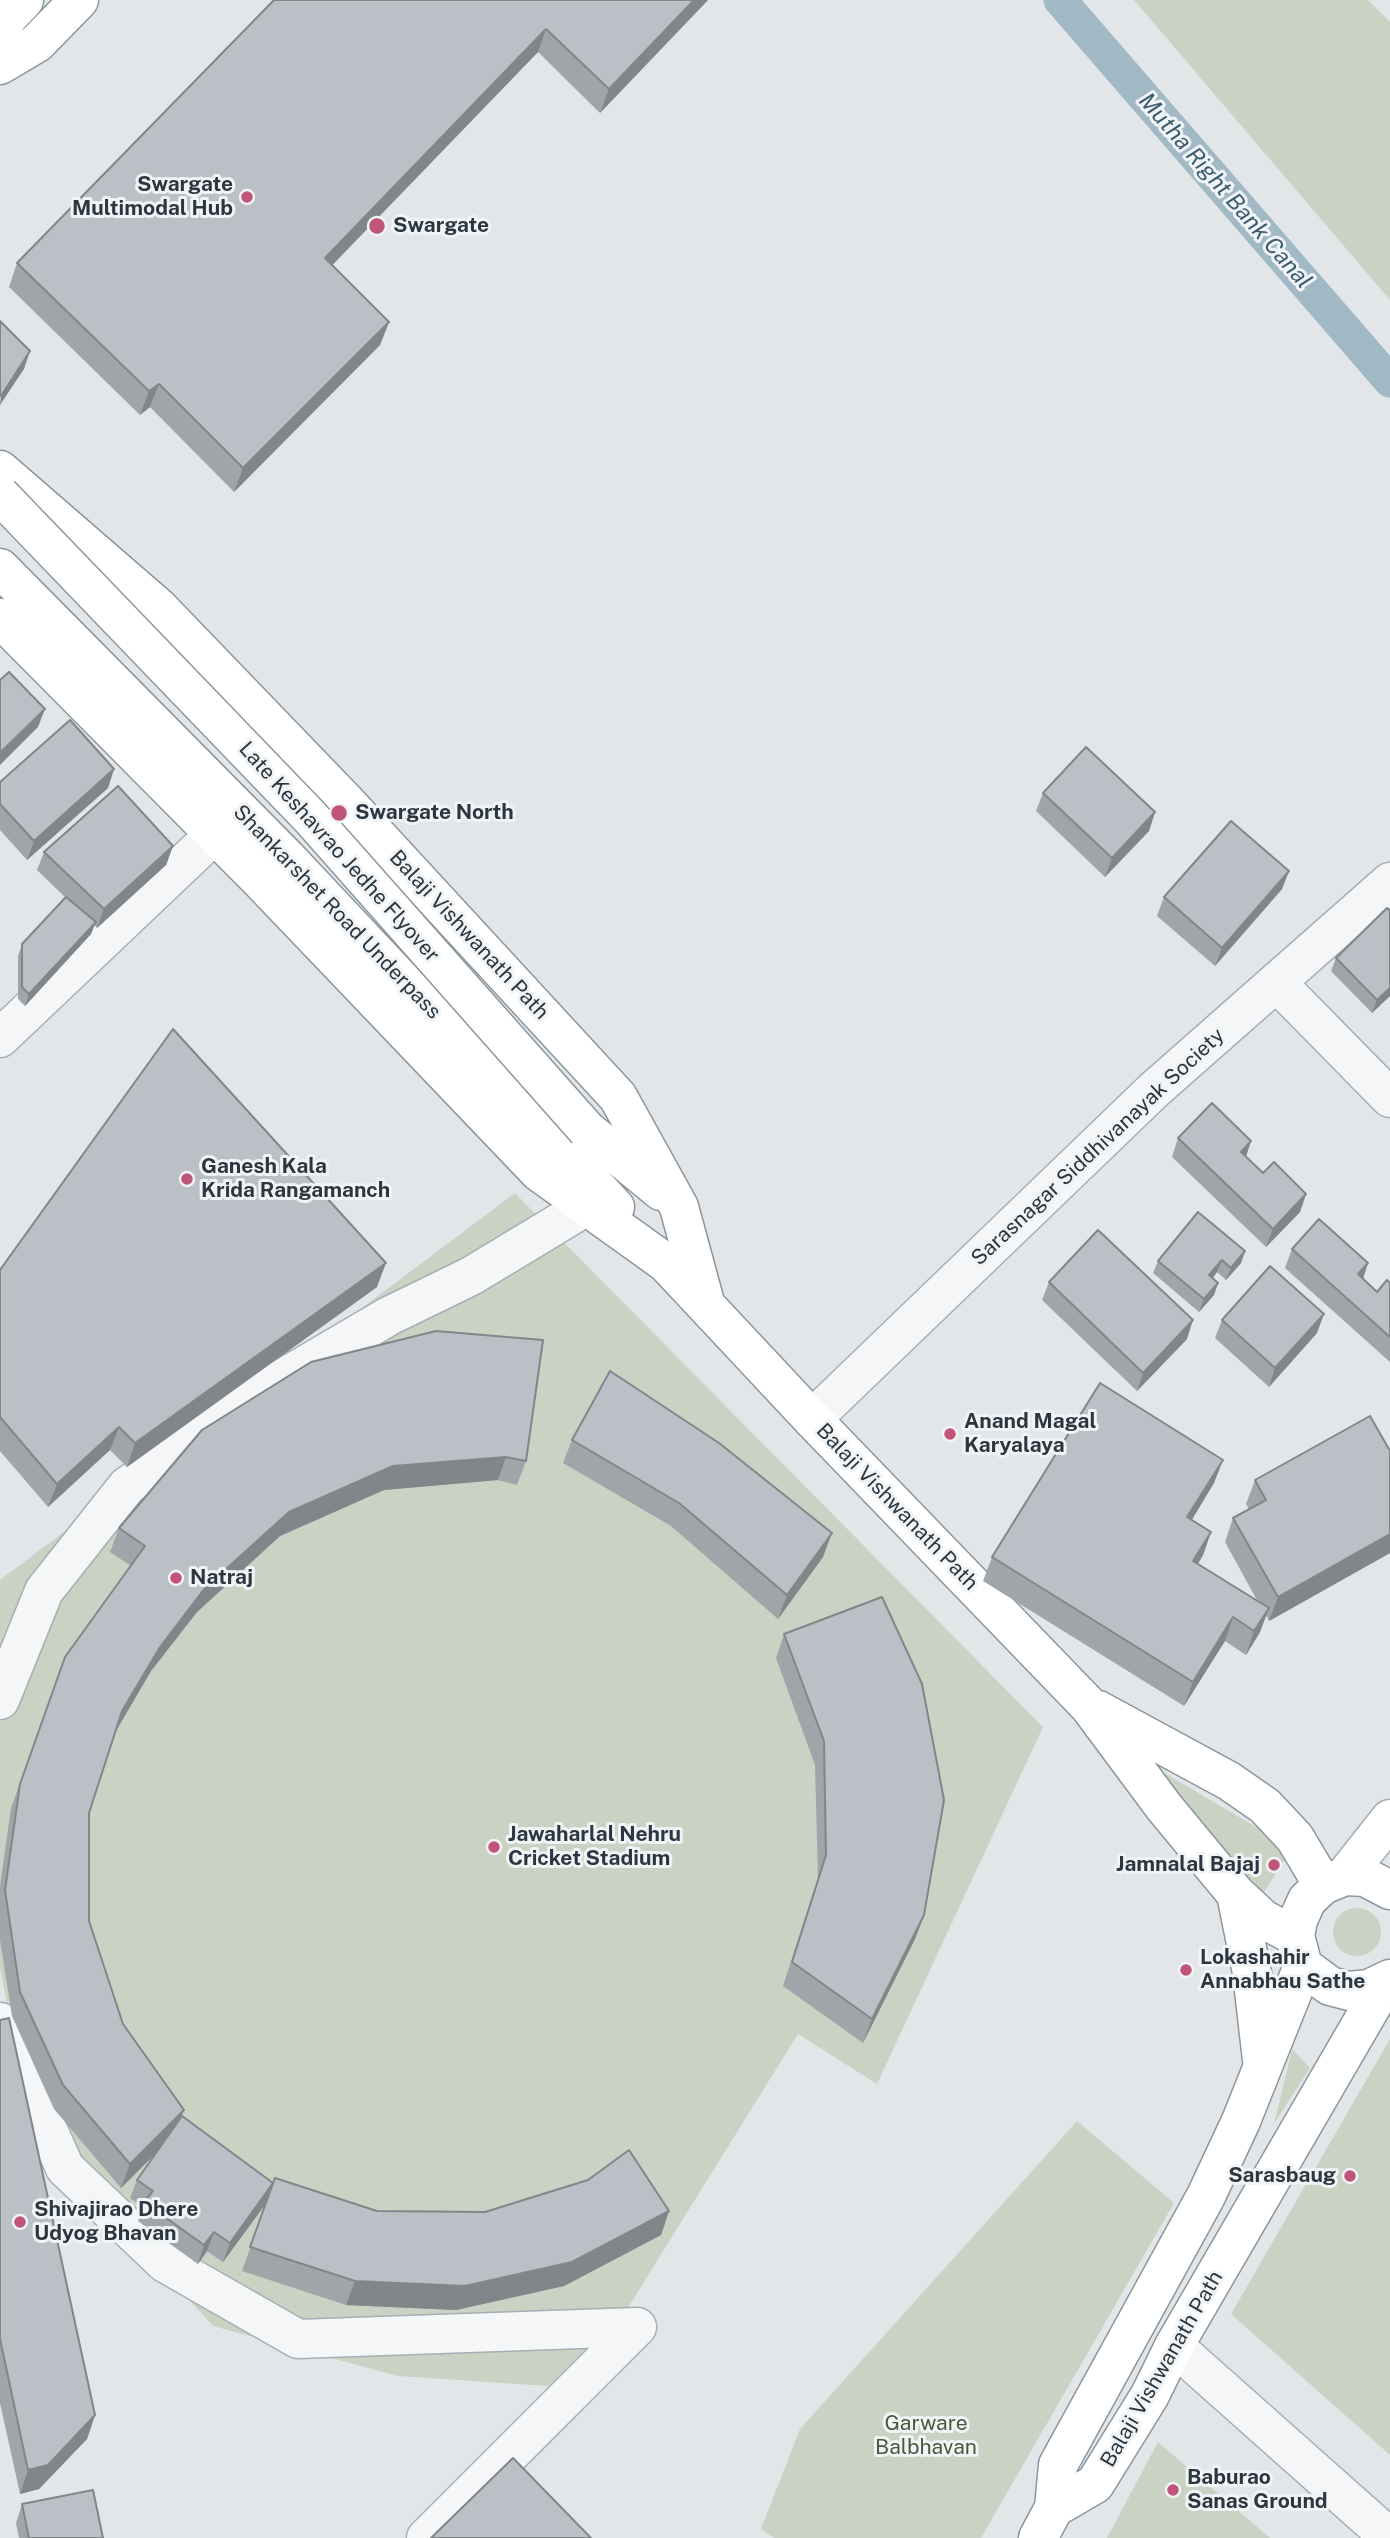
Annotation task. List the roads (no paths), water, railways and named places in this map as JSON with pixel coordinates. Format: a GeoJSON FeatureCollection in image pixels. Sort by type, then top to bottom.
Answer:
{"type":"FeatureCollection","features":[{"type":"Feature","properties":{"kind":"main road"},"geometry":{"type":"LineString","coordinates":[[0,25],[24,0]]}},
{"type":"Feature","properties":{"kind":"main road"},"geometry":{"type":"LineString","coordinates":[[0,65],[37,43],[79,0]]}},
{"type":"Feature","properties":{"kind":"main road","name":"Balaji Vishwanath Path"},"geometry":{"type":"LineString","coordinates":[[0,470],[159,607],[346,802],[618,1097],[679,1207],[706,1308]]}},
{"type":"Feature","properties":{"kind":"main road","name":"Late Keshavrao Jedhe Flyover"},"geometry":{"type":"LineString","coordinates":[[0,495],[310,817],[587,1130],[679,1207]]}},
{"type":"Feature","properties":{"kind":"main road","name":"Shankarshet Road Underpass"},"geometry":{"type":"LineString","coordinates":[[0,568],[287,858],[666,1262]]}},
{"type":"Feature","properties":{"kind":"main road","name":"Balaji Vishwanath Path"},"geometry":{"type":"LineString","coordinates":[[0,618],[215,834],[539,1172],[666,1262],[706,1308],[1090,1706],[1164,1807],[1236,1894],[1299,1951],[1330,1986],[1349,1991],[1369,1989],[1387,1981]]}},
{"type":"Feature","properties":{"kind":"main road","name":"Balaji Vishwanath Path"},"geometry":{"type":"LineString","coordinates":[[1046,2523],[1058,2465],[1206,2196],[1263,2066],[1299,1951],[1307,1900],[1334,1881],[1265,1806],[1229,1781],[1090,1706]]}},
{"type":"Feature","properties":{"kind":"main road"},"geometry":{"type":"LineString","coordinates":[[1334,1881],[1390,1819]]}},
{"type":"Feature","properties":{"kind":"main road"},"geometry":{"type":"LineString","coordinates":[[1334,1881],[1365,1877],[1390,1890]]}},
{"type":"Feature","properties":{"kind":"main road"},"geometry":{"type":"LineString","coordinates":[[1236,1894],[1252,1973],[1263,2066]]}},
{"type":"Feature","properties":{"kind":"main road","name":"Balaji Vishwanath Path"},"geometry":{"type":"LineString","coordinates":[[1046,2523],[1095,2484],[1150,2395],[1174,2346],[1387,1981]]}},
{"type":"Feature","properties":{"kind":"street"},"geometry":{"type":"LineString","coordinates":[[0,1038],[215,834]]}},
{"type":"Feature","properties":{"kind":"street","name":"Sarasnagar Siddhivanayak Society"},"geometry":{"type":"LineString","coordinates":[[812,1419],[1154,1090],[1278,984],[1390,882]]}},
{"type":"Feature","properties":{"kind":"street"},"geometry":{"type":"LineString","coordinates":[[1278,984],[1390,1098]]}},
{"type":"Feature","properties":{"kind":"street"},"geometry":{"type":"LineString","coordinates":[[0,1700],[44,1591],[127,1486],[275,1383],[389,1316],[471,1276],[587,1206]]}},
{"type":"Feature","properties":{"kind":"street"},"geometry":{"type":"LineString","coordinates":[[0,2022],[65,2168],[165,2263],[299,2339],[637,2327],[426,2538]]}},
{"type":"Feature","properties":{"kind":"street"},"geometry":{"type":"LineString","coordinates":[[1174,2346],[1390,2538]]}},
{"type":"Feature","properties":{"kind":"waterway","name":"Mutha Right Bank Canal"},"geometry":{"type":"LineString","coordinates":[[1060,0],[1390,381]]}},
{"type":"Feature","properties":{"kind":"place","name":"Swargate Multimodal Hub"},"geometry":{"type":"Point","coordinates":[247,197]}},
{"type":"Feature","properties":{"kind":"place","name":"Swargate"},"geometry":{"type":"Point","coordinates":[377,226]}},
{"type":"Feature","properties":{"kind":"place","name":"Swargate North"},"geometry":{"type":"Point","coordinates":[339,813]}},
{"type":"Feature","properties":{"kind":"place","name":"Ganesh Kala Krida Rangamanch"},"geometry":{"type":"Point","coordinates":[187,1179]}},
{"type":"Feature","properties":{"kind":"place","name":"Anand Magal Karyalaya"},"geometry":{"type":"Point","coordinates":[950,1434]}},
{"type":"Feature","properties":{"kind":"place","name":"Natraj"},"geometry":{"type":"Point","coordinates":[176,1578]}},
{"type":"Feature","properties":{"kind":"place","name":"Jawaharlal Nehru Cricket Stadium"},"geometry":{"type":"Point","coordinates":[494,1847]}},
{"type":"Feature","properties":{"kind":"place","name":"Jamnalal Bajaj"},"geometry":{"type":"Point","coordinates":[1274,1865]}},
{"type":"Feature","properties":{"kind":"place","name":"Lokashahir Annabhau Sathe"},"geometry":{"type":"Point","coordinates":[1186,1970]}},
{"type":"Feature","properties":{"kind":"place","name":"Sarasbaug"},"geometry":{"type":"Point","coordinates":[1350,2176]}},
{"type":"Feature","properties":{"kind":"place","name":"Shivajirao Dhere Udyog Bhavan"},"geometry":{"type":"Point","coordinates":[20,2222]}},
{"type":"Feature","properties":{"kind":"place","name":"Baburao Sanas Ground"},"geometry":{"type":"Point","coordinates":[1173,2490]}},
{"type":"Feature","properties":{"kind":"park label","name":"Garware Balbhavan"},"geometry":{"type":"Point","coordinates":[926,2436]}}]}
